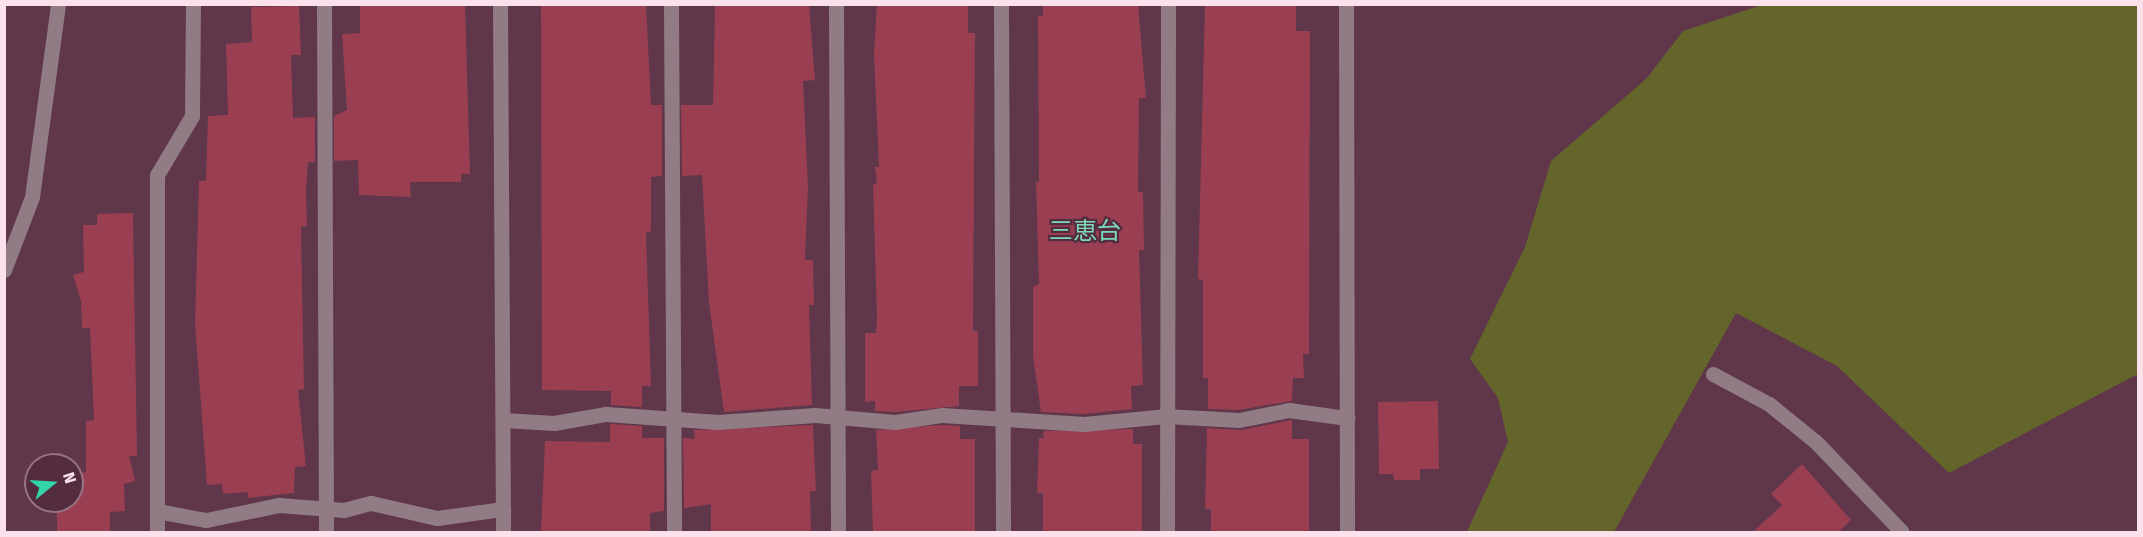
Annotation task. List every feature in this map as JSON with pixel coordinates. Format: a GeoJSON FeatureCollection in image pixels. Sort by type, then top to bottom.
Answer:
{"type":"FeatureCollection","features":[{"type":"Feature","properties":{"kind":"street"},"geometry":{"type":"LineString","coordinates":[[4,270],[32,197],[58,4]]}},
{"type":"Feature","properties":{"kind":"street"},"geometry":{"type":"LineString","coordinates":[[157,532],[157,176],[192,116],[193,4]]}},
{"type":"Feature","properties":{"kind":"street"},"geometry":{"type":"LineString","coordinates":[[324,4],[326,532]]}},
{"type":"Feature","properties":{"kind":"street"},"geometry":{"type":"LineString","coordinates":[[500,4],[504,532]]}},
{"type":"Feature","properties":{"kind":"street"},"geometry":{"type":"LineString","coordinates":[[671,4],[674,532]]}},
{"type":"Feature","properties":{"kind":"street"},"geometry":{"type":"LineString","coordinates":[[836,4],[838,532]]}},
{"type":"Feature","properties":{"kind":"street"},"geometry":{"type":"LineString","coordinates":[[1001,4],[1003,532]]}},
{"type":"Feature","properties":{"kind":"street"},"geometry":{"type":"LineString","coordinates":[[1167,532],[1165,416],[1168,4]]}},
{"type":"Feature","properties":{"kind":"street"},"geometry":{"type":"LineString","coordinates":[[1346,4],[1347,532]]}},
{"type":"Feature","properties":{"kind":"street"},"geometry":{"type":"LineString","coordinates":[[1713,374],[1769,404],[1816,442],[1902,532]]}},
{"type":"Feature","properties":{"kind":"street"},"geometry":{"type":"LineString","coordinates":[[503,420],[574,421],[606,414],[673,418],[839,419],[895,422],[942,415],[1003,417],[1084,424],[1165,416],[1239,420],[1289,410],[1347,418]]}},
{"type":"Feature","properties":{"kind":"street"},"geometry":{"type":"LineString","coordinates":[[157,511],[206,520],[279,505],[326,510],[371,503],[437,518],[503,509]]}},
{"type":"Feature","properties":{"kind":"shaded area"},"geometry":{"type":"Polygon","coordinates":[[[1762,5],[2138,5],[2138,374],[1949,473],[1837,366],[1736,313],[1614,532],[1467,532],[1508,442],[1498,398],[1470,359],[1525,247],[1551,161],[1647,78],[1683,31],[1762,5]]]}},
{"type":"Feature","properties":{"kind":"building"},"geometry":{"type":"Polygon","coordinates":[[[360,4],[465,4],[470,174],[461,174],[461,182],[410,182],[411,197],[359,195],[358,160],[334,161],[334,116],[347,110],[342,34],[360,33],[360,4]]]}},
{"type":"Feature","properties":{"kind":"building"},"geometry":{"type":"Polygon","coordinates":[[[541,4],[646,4],[651,105],[662,105],[662,176],[651,177],[651,231],[646,233],[651,386],[642,386],[642,407],[611,405],[611,391],[542,390],[541,4]]]}},
{"type":"Feature","properties":{"kind":"building"},"geometry":{"type":"Polygon","coordinates":[[[715,4],[809,4],[815,80],[803,81],[808,187],[805,260],[813,260],[814,305],[809,305],[812,405],[724,412],[709,303],[702,175],[682,176],[681,105],[713,105],[715,4]]]}},
{"type":"Feature","properties":{"kind":"building"},"geometry":{"type":"Polygon","coordinates":[[[877,4],[968,4],[968,33],[975,33],[973,331],[978,331],[978,386],[959,386],[959,406],[895,412],[875,411],[875,401],[865,402],[865,333],[876,333],[877,317],[873,184],[877,183],[875,167],[879,167],[874,53],[877,4]]]}},
{"type":"Feature","properties":{"kind":"building"},"geometry":{"type":"Polygon","coordinates":[[[1043,4],[1138,4],[1146,98],[1139,98],[1138,192],[1143,192],[1144,250],[1139,250],[1143,385],[1131,386],[1132,409],[1084,414],[1041,412],[1033,355],[1033,287],[1039,284],[1036,182],[1039,182],[1038,16],[1043,16],[1043,4]]]}},
{"type":"Feature","properties":{"kind":"building"},"geometry":{"type":"Polygon","coordinates":[[[1205,4],[1296,4],[1296,31],[1310,31],[1309,354],[1303,354],[1304,378],[1293,378],[1292,401],[1238,410],[1208,409],[1208,378],[1203,378],[1203,280],[1198,279],[1205,4]]]}},
{"type":"Feature","properties":{"kind":"building"},"geometry":{"type":"Polygon","coordinates":[[[299,6],[301,55],[291,55],[293,118],[315,117],[315,162],[308,162],[307,226],[301,227],[304,389],[298,390],[306,466],[295,467],[294,493],[248,498],[248,492],[223,494],[222,484],[207,485],[195,324],[199,181],[206,181],[208,116],[228,115],[226,44],[252,42],[251,7],[299,6]]]}},
{"type":"Feature","properties":{"kind":"building"},"geometry":{"type":"Polygon","coordinates":[[[133,213],[137,456],[129,456],[135,481],[124,484],[125,511],[110,512],[110,532],[57,532],[57,513],[84,513],[86,421],[94,420],[90,328],[82,328],[81,301],[73,275],[84,272],[83,225],[97,225],[97,214],[133,213]]]}},
{"type":"Feature","properties":{"kind":"building"},"geometry":{"type":"Polygon","coordinates":[[[1438,401],[1439,469],[1420,469],[1420,480],[1394,480],[1393,474],[1379,474],[1378,402],[1438,401]]]}},
{"type":"Feature","properties":{"kind":"building"},"geometry":{"type":"Polygon","coordinates":[[[1292,420],[1292,439],[1309,439],[1309,532],[1211,532],[1211,509],[1205,509],[1207,428],[1241,430],[1292,420]]]}},
{"type":"Feature","properties":{"kind":"building"},"geometry":{"type":"Polygon","coordinates":[[[610,424],[642,426],[642,438],[664,438],[664,511],[650,513],[650,532],[541,532],[545,441],[610,442],[610,424]]]}},
{"type":"Feature","properties":{"kind":"building"},"geometry":{"type":"Polygon","coordinates":[[[813,425],[816,491],[810,491],[811,532],[711,532],[711,504],[684,508],[683,438],[695,439],[694,430],[813,425]]]}},
{"type":"Feature","properties":{"kind":"building"},"geometry":{"type":"Polygon","coordinates":[[[942,425],[960,426],[960,439],[975,439],[975,532],[873,532],[871,471],[878,470],[876,430],[942,425]]]}},
{"type":"Feature","properties":{"kind":"building"},"geometry":{"type":"Polygon","coordinates":[[[1133,429],[1133,444],[1142,444],[1142,532],[1043,532],[1043,493],[1037,493],[1039,438],[1044,438],[1043,431],[1133,429]]]}},
{"type":"Feature","properties":{"kind":"building"},"geometry":{"type":"Polygon","coordinates":[[[1802,464],[1851,520],[1838,532],[1753,532],[1782,505],[1771,494],[1802,464]]]}},
{"type":"Feature","properties":{"kind":"district","name":"三恵台"},"geometry":{"type":"Point","coordinates":[1085,232]}}]}
